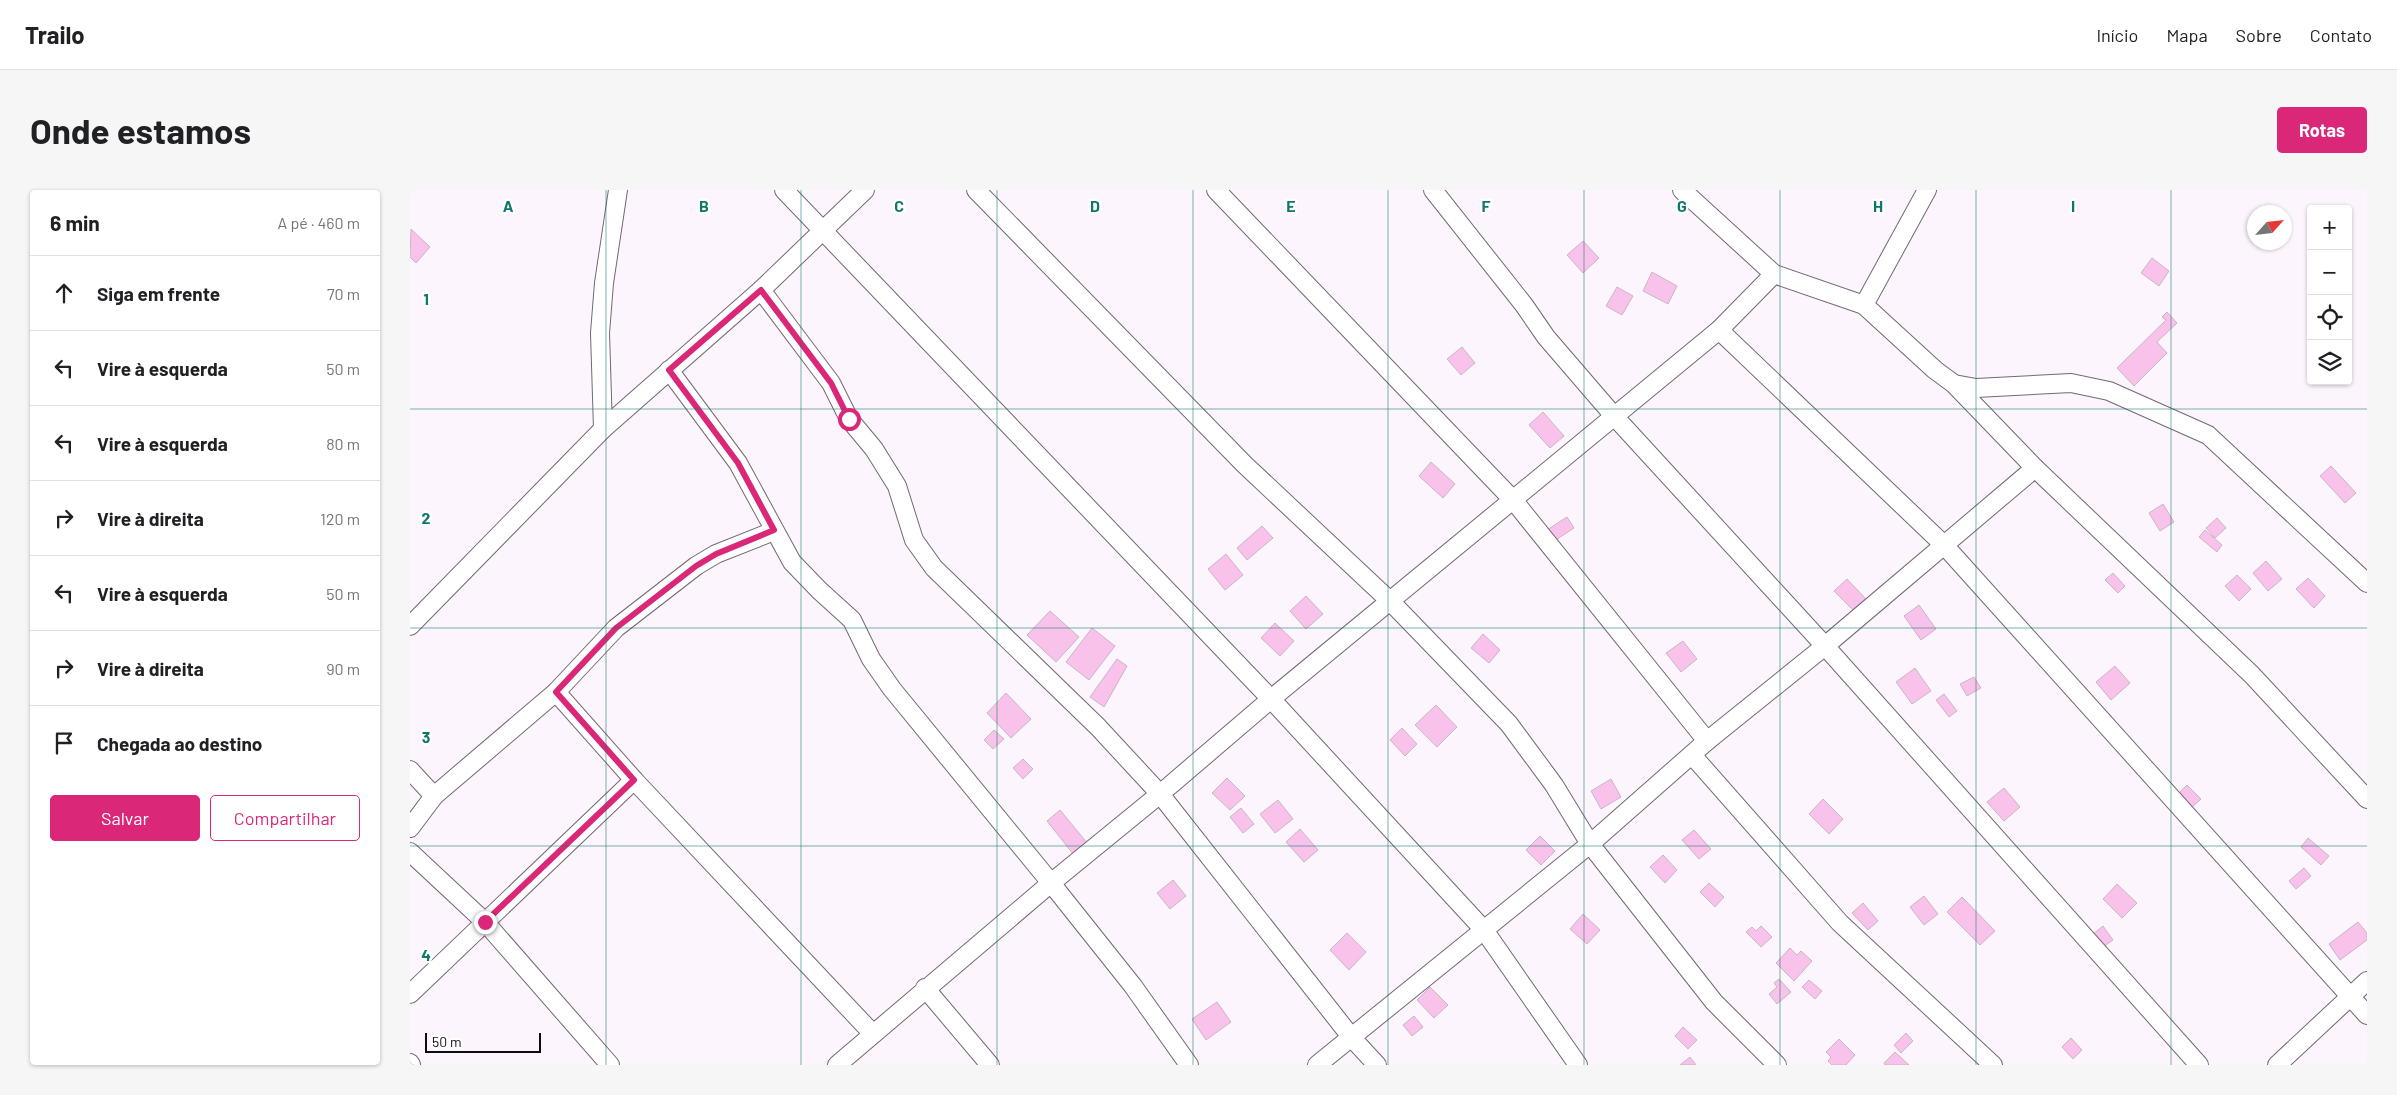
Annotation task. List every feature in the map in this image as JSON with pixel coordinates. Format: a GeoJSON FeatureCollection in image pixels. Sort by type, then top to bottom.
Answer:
{"type":"FeatureCollection","features":[{"type":"Feature","properties":{"kind":"street"},"geometry":{"type":"LineString","coordinates":[[603,429],[600,333],[604,283],[618,190]]}},
{"type":"Feature","properties":{"kind":"street"},"geometry":{"type":"LineString","coordinates":[[784,190],[1271,699],[1484,930],[1578,1065]]}},
{"type":"Feature","properties":{"kind":"street"},"geometry":{"type":"LineString","coordinates":[[410,626],[603,429],[761,290],[821,230],[865,190]]}},
{"type":"Feature","properties":{"kind":"street"},"geometry":{"type":"LineString","coordinates":[[976,190],[1245,465],[1391,602],[1509,724],[1554,785],[1590,844],[1714,1002],[1777,1065]]}},
{"type":"Feature","properties":{"kind":"street"},"geometry":{"type":"LineString","coordinates":[[1216,190],[1514,501],[1707,741]]}},
{"type":"Feature","properties":{"kind":"street"},"geometry":{"type":"LineString","coordinates":[[1433,190],[1524,305],[1546,337],[1614,416],[1825,646],[2199,1065]]}},
{"type":"Feature","properties":{"kind":"street"},"geometry":{"type":"LineString","coordinates":[[1682,190],[1774,274],[1864,305],[1954,384],[2035,468],[2252,675],[2367,799]]}},
{"type":"Feature","properties":{"kind":"street"},"geometry":{"type":"LineString","coordinates":[[1864,305],[1927,190]]}},
{"type":"Feature","properties":{"kind":"street"},"geometry":{"type":"LineString","coordinates":[[837,1065],[925,988],[1160,794],[1271,699],[1514,501],[1719,330],[1774,274]]}},
{"type":"Feature","properties":{"kind":"street"},"geometry":{"type":"LineString","coordinates":[[761,290],[831,383],[849,419],[874,448],[897,486],[914,540],[934,568],[1098,727],[1160,794],[1352,1038],[1377,1065]]}},
{"type":"Feature","properties":{"kind":"street"},"geometry":{"type":"LineString","coordinates":[[1719,330],[1944,545],[2367,1015]]}},
{"type":"Feature","properties":{"kind":"street"},"geometry":{"type":"LineString","coordinates":[[669,370],[738,463],[792,562],[852,620],[871,659],[892,689],[1133,986],[1189,1065]]}},
{"type":"Feature","properties":{"kind":"street"},"geometry":{"type":"LineString","coordinates":[[1954,384],[1976,388],[2071,383],[2109,391],[2208,435],[2367,583]]}},
{"type":"Feature","properties":{"kind":"street"},"geometry":{"type":"LineString","coordinates":[[1316,1065],[1352,1038],[1590,844],[1707,741],[1825,646],[2035,468]]}},
{"type":"Feature","properties":{"kind":"street"},"geometry":{"type":"LineString","coordinates":[[410,828],[434,796],[556,692],[616,628],[696,566],[716,554],[774,530]]}},
{"type":"Feature","properties":{"kind":"street"},"geometry":{"type":"LineString","coordinates":[[556,692],[634,780],[873,1034]]}},
{"type":"Feature","properties":{"kind":"street"},"geometry":{"type":"LineString","coordinates":[[1692,755],[1840,923],[1993,1065]]}},
{"type":"Feature","properties":{"kind":"street"},"geometry":{"type":"LineString","coordinates":[[410,770],[434,796]]}},
{"type":"Feature","properties":{"kind":"street"},"geometry":{"type":"LineString","coordinates":[[410,994],[634,780]]}},
{"type":"Feature","properties":{"kind":"street"},"geometry":{"type":"LineString","coordinates":[[410,852],[485,922],[610,1065]]}},
{"type":"Feature","properties":{"kind":"street"},"geometry":{"type":"LineString","coordinates":[[2277,1065],[2367,981]]}},
{"type":"Feature","properties":{"kind":"street"},"geometry":{"type":"LineString","coordinates":[[925,988],[990,1065]]}},
{"type":"Feature","properties":{"kind":"building"},"geometry":{"type":"Polygon","coordinates":[[[411,229],[430,247],[416,263],[410,257],[411,229]]]}},
{"type":"Feature","properties":{"kind":"building"},"geometry":{"type":"Polygon","coordinates":[[[1583,241],[1599,258],[1583,273],[1567,255],[1583,241]]]}},
{"type":"Feature","properties":{"kind":"building"},"geometry":{"type":"Polygon","coordinates":[[[2152,258],[2169,271],[2159,286],[2141,273],[2152,258]]]}},
{"type":"Feature","properties":{"kind":"building"},"geometry":{"type":"Polygon","coordinates":[[[1652,272],[1677,286],[1668,304],[1643,291],[1652,272]]]}},
{"type":"Feature","properties":{"kind":"building"},"geometry":{"type":"Polygon","coordinates":[[[1617,287],[1633,296],[1622,315],[1606,306],[1617,287]]]}},
{"type":"Feature","properties":{"kind":"building"},"geometry":{"type":"Polygon","coordinates":[[[2167,312],[2177,323],[2157,342],[2167,353],[2134,386],[2117,368],[2166,320],[2162,317],[2167,312]]]}},
{"type":"Feature","properties":{"kind":"building"},"geometry":{"type":"Polygon","coordinates":[[[1462,347],[1475,363],[1461,375],[1447,359],[1462,347]]]}},
{"type":"Feature","properties":{"kind":"building"},"geometry":{"type":"Polygon","coordinates":[[[1543,412],[1564,436],[1550,448],[1529,425],[1543,412]]]}},
{"type":"Feature","properties":{"kind":"building"},"geometry":{"type":"Polygon","coordinates":[[[1431,462],[1455,484],[1443,498],[1419,476],[1431,462]]]}},
{"type":"Feature","properties":{"kind":"building"},"geometry":{"type":"Polygon","coordinates":[[[2331,466],[2356,493],[2345,503],[2320,476],[2331,466]]]}},
{"type":"Feature","properties":{"kind":"building"},"geometry":{"type":"Polygon","coordinates":[[[2163,504],[2174,522],[2160,531],[2149,513],[2163,504]]]}},
{"type":"Feature","properties":{"kind":"building"},"geometry":{"type":"Polygon","coordinates":[[[1567,517],[1574,528],[1554,541],[1547,530],[1567,517]]]}},
{"type":"Feature","properties":{"kind":"building"},"geometry":{"type":"Polygon","coordinates":[[[2217,518],[2226,528],[2215,538],[2206,528],[2217,518]]]}},
{"type":"Feature","properties":{"kind":"building"},"geometry":{"type":"Polygon","coordinates":[[[1262,526],[1273,538],[1247,560],[1237,548],[1262,526]]]}},
{"type":"Feature","properties":{"kind":"building"},"geometry":{"type":"Polygon","coordinates":[[[2205,530],[2222,545],[2217,552],[2199,537],[2205,530]]]}},
{"type":"Feature","properties":{"kind":"building"},"geometry":{"type":"Polygon","coordinates":[[[1226,554],[1243,575],[1225,590],[1208,569],[1226,554]]]}},
{"type":"Feature","properties":{"kind":"building"},"geometry":{"type":"Polygon","coordinates":[[[2266,561],[2282,579],[2268,591],[2253,573],[2266,561]]]}},
{"type":"Feature","properties":{"kind":"building"},"geometry":{"type":"Polygon","coordinates":[[[2113,573],[2125,586],[2118,593],[2105,580],[2113,573]]]}},
{"type":"Feature","properties":{"kind":"building"},"geometry":{"type":"Polygon","coordinates":[[[2237,575],[2251,589],[2239,601],[2225,586],[2237,575]]]}},
{"type":"Feature","properties":{"kind":"building"},"geometry":{"type":"Polygon","coordinates":[[[2308,578],[2325,596],[2314,608],[2296,589],[2308,578]]]}},
{"type":"Feature","properties":{"kind":"building"},"geometry":{"type":"Polygon","coordinates":[[[1847,579],[1866,599],[1854,611],[1834,591],[1847,579]]]}},
{"type":"Feature","properties":{"kind":"building"},"geometry":{"type":"Polygon","coordinates":[[[1306,596],[1323,614],[1306,629],[1290,611],[1306,596]]]}},
{"type":"Feature","properties":{"kind":"building"},"geometry":{"type":"Polygon","coordinates":[[[1919,605],[1936,629],[1921,640],[1904,616],[1919,605]]]}},
{"type":"Feature","properties":{"kind":"building"},"geometry":{"type":"Polygon","coordinates":[[[1050,611],[1079,637],[1056,662],[1027,635],[1050,611]]]}},
{"type":"Feature","properties":{"kind":"building"},"geometry":{"type":"Polygon","coordinates":[[[1275,623],[1294,641],[1280,656],[1261,638],[1275,623]]]}},
{"type":"Feature","properties":{"kind":"building"},"geometry":{"type":"Polygon","coordinates":[[[1092,628],[1115,646],[1089,680],[1066,662],[1092,628]]]}},
{"type":"Feature","properties":{"kind":"building"},"geometry":{"type":"Polygon","coordinates":[[[1483,634],[1500,650],[1489,663],[1471,648],[1483,634]]]}},
{"type":"Feature","properties":{"kind":"building"},"geometry":{"type":"Polygon","coordinates":[[[1683,641],[1697,659],[1681,672],[1666,653],[1683,641]]]}},
{"type":"Feature","properties":{"kind":"building"},"geometry":{"type":"Polygon","coordinates":[[[1117,659],[1127,666],[1104,707],[1090,697],[1117,659]]]}},
{"type":"Feature","properties":{"kind":"building"},"geometry":{"type":"Polygon","coordinates":[[[2115,666],[2130,683],[2111,700],[2096,682],[2115,666]]]}},
{"type":"Feature","properties":{"kind":"building"},"geometry":{"type":"Polygon","coordinates":[[[1915,668],[1931,691],[1912,704],[1896,682],[1915,668]]]}},
{"type":"Feature","properties":{"kind":"building"},"geometry":{"type":"Polygon","coordinates":[[[1974,677],[1981,688],[1967,696],[1960,684],[1974,677]]]}},
{"type":"Feature","properties":{"kind":"building"},"geometry":{"type":"Polygon","coordinates":[[[1006,693],[1031,719],[1011,738],[987,713],[1006,693]]]}},
{"type":"Feature","properties":{"kind":"building"},"geometry":{"type":"Polygon","coordinates":[[[1944,694],[1957,711],[1949,717],[1936,700],[1944,694]]]}},
{"type":"Feature","properties":{"kind":"building"},"geometry":{"type":"Polygon","coordinates":[[[1436,705],[1457,727],[1437,747],[1415,725],[1436,705]]]}},
{"type":"Feature","properties":{"kind":"building"},"geometry":{"type":"Polygon","coordinates":[[[1402,728],[1417,744],[1405,756],[1390,740],[1402,728]]]}},
{"type":"Feature","properties":{"kind":"building"},"geometry":{"type":"Polygon","coordinates":[[[994,730],[1004,739],[993,749],[984,740],[994,730]]]}},
{"type":"Feature","properties":{"kind":"building"},"geometry":{"type":"Polygon","coordinates":[[[1023,759],[1033,769],[1023,779],[1013,768],[1023,759]]]}},
{"type":"Feature","properties":{"kind":"building"},"geometry":{"type":"Polygon","coordinates":[[[1227,778],[1245,796],[1230,810],[1212,793],[1227,778]]]}},
{"type":"Feature","properties":{"kind":"building"},"geometry":{"type":"Polygon","coordinates":[[[1611,779],[1621,797],[1601,809],[1591,791],[1611,779]]]}},
{"type":"Feature","properties":{"kind":"building"},"geometry":{"type":"Polygon","coordinates":[[[2187,785],[2201,799],[2190,809],[2177,795],[2187,785]]]}},
{"type":"Feature","properties":{"kind":"building"},"geometry":{"type":"Polygon","coordinates":[[[2004,788],[2020,807],[2004,821],[1987,802],[2004,788]]]}},
{"type":"Feature","properties":{"kind":"building"},"geometry":{"type":"Polygon","coordinates":[[[1823,799],[1843,819],[1829,834],[1809,814],[1823,799]]]}},
{"type":"Feature","properties":{"kind":"building"},"geometry":{"type":"Polygon","coordinates":[[[1278,800],[1293,819],[1275,833],[1260,814],[1278,800]]]}},
{"type":"Feature","properties":{"kind":"building"},"geometry":{"type":"Polygon","coordinates":[[[1241,808],[1254,824],[1243,833],[1230,817],[1241,808]]]}},
{"type":"Feature","properties":{"kind":"building"},"geometry":{"type":"Polygon","coordinates":[[[1060,810],[1088,844],[1074,855],[1047,821],[1060,810]]]}},
{"type":"Feature","properties":{"kind":"building"},"geometry":{"type":"Polygon","coordinates":[[[1300,829],[1318,850],[1304,862],[1286,842],[1300,829]]]}},
{"type":"Feature","properties":{"kind":"building"},"geometry":{"type":"Polygon","coordinates":[[[1694,830],[1711,849],[1699,859],[1682,840],[1694,830]]]}},
{"type":"Feature","properties":{"kind":"building"},"geometry":{"type":"Polygon","coordinates":[[[1540,836],[1555,851],[1541,865],[1526,850],[1540,836]]]}},
{"type":"Feature","properties":{"kind":"building"},"geometry":{"type":"Polygon","coordinates":[[[2308,838],[2329,856],[2321,865],[2301,847],[2308,838]]]}},
{"type":"Feature","properties":{"kind":"building"},"geometry":{"type":"Polygon","coordinates":[[[1663,855],[1677,870],[1665,883],[1650,867],[1663,855]]]}},
{"type":"Feature","properties":{"kind":"building"},"geometry":{"type":"Polygon","coordinates":[[[2304,868],[2311,876],[2296,889],[2289,881],[2304,868]]]}},
{"type":"Feature","properties":{"kind":"building"},"geometry":{"type":"Polygon","coordinates":[[[1173,880],[1186,896],[1170,909],[1157,893],[1173,880]]]}},
{"type":"Feature","properties":{"kind":"building"},"geometry":{"type":"Polygon","coordinates":[[[1709,883],[1724,897],[1715,907],[1700,892],[1709,883]]]}},
{"type":"Feature","properties":{"kind":"building"},"geometry":{"type":"Polygon","coordinates":[[[2117,884],[2137,903],[2122,918],[2103,899],[2117,884]]]}},
{"type":"Feature","properties":{"kind":"building"},"geometry":{"type":"Polygon","coordinates":[[[1924,896],[1938,914],[1924,925],[1910,907],[1924,896]]]}},
{"type":"Feature","properties":{"kind":"building"},"geometry":{"type":"Polygon","coordinates":[[[1962,897],[1995,931],[1980,945],[1947,912],[1962,897]]]}},
{"type":"Feature","properties":{"kind":"building"},"geometry":{"type":"Polygon","coordinates":[[[1863,903],[1878,921],[1868,930],[1852,913],[1863,903]]]}},
{"type":"Feature","properties":{"kind":"building"},"geometry":{"type":"Polygon","coordinates":[[[1583,914],[1600,930],[1587,944],[1570,929],[1583,914]]]}},
{"type":"Feature","properties":{"kind":"building"},"geometry":{"type":"Polygon","coordinates":[[[2358,922],[2367,933],[2367,940],[2340,960],[2329,944],[2358,922]]]}},
{"type":"Feature","properties":{"kind":"building"},"geometry":{"type":"Polygon","coordinates":[[[1761,926],[1772,937],[1761,947],[1746,932],[1752,927],[1756,931],[1761,926]]]}},
{"type":"Feature","properties":{"kind":"building"},"geometry":{"type":"Polygon","coordinates":[[[2103,926],[2113,940],[2103,947],[2093,934],[2103,926]]]}},
{"type":"Feature","properties":{"kind":"building"},"geometry":{"type":"Polygon","coordinates":[[[1347,933],[1366,952],[1349,970],[1330,950],[1347,933]]]}},
{"type":"Feature","properties":{"kind":"building"},"geometry":{"type":"Polygon","coordinates":[[[1790,948],[1797,955],[1801,951],[1812,961],[1794,981],[1776,963],[1790,948]]]}},
{"type":"Feature","properties":{"kind":"building"},"geometry":{"type":"Polygon","coordinates":[[[1779,979],[1791,992],[1777,1004],[1769,994],[1777,987],[1774,983],[1779,979]]]}},
{"type":"Feature","properties":{"kind":"building"},"geometry":{"type":"Polygon","coordinates":[[[1809,980],[1822,991],[1815,999],[1802,987],[1809,980]]]}},
{"type":"Feature","properties":{"kind":"building"},"geometry":{"type":"Polygon","coordinates":[[[1430,987],[1448,1005],[1434,1018],[1417,1000],[1430,987]]]}},
{"type":"Feature","properties":{"kind":"building"},"geometry":{"type":"Polygon","coordinates":[[[1217,1002],[1231,1022],[1206,1040],[1192,1019],[1217,1002]]]}},
{"type":"Feature","properties":{"kind":"building"},"geometry":{"type":"Polygon","coordinates":[[[1414,1016],[1423,1027],[1412,1036],[1403,1025],[1414,1016]]]}},
{"type":"Feature","properties":{"kind":"building"},"geometry":{"type":"Polygon","coordinates":[[[1683,1027],[1697,1040],[1688,1049],[1675,1036],[1683,1027]]]}},
{"type":"Feature","properties":{"kind":"building"},"geometry":{"type":"Polygon","coordinates":[[[1906,1033],[1913,1041],[1901,1053],[1894,1045],[1906,1033]]]}},
{"type":"Feature","properties":{"kind":"building"},"geometry":{"type":"Polygon","coordinates":[[[2071,1038],[2082,1050],[2073,1059],[2062,1047],[2071,1038]]]}},
{"type":"Feature","properties":{"kind":"building"},"geometry":{"type":"Polygon","coordinates":[[[1839,1039],[1855,1055],[1846,1065],[1832,1065],[1828,1061],[1831,1057],[1826,1052],[1839,1039]]]}},
{"type":"Feature","properties":{"kind":"building"},"geometry":{"type":"Polygon","coordinates":[[[1895,1052],[1909,1065],[1885,1065],[1884,1063],[1895,1052]]]}},
{"type":"Feature","properties":{"kind":"building"},"geometry":{"type":"Polygon","coordinates":[[[1690,1057],[1696,1065],[1680,1065],[1690,1057]]]}},
{"type":"Feature","properties":{"kind":"route"},"geometry":{"type":"LineString","coordinates":[[485,922],[634,780],[556,692],[616,628],[696,566],[716,554],[774,530],[738,463],[669,370],[761,290],[831,383],[849,419]]}}]}
